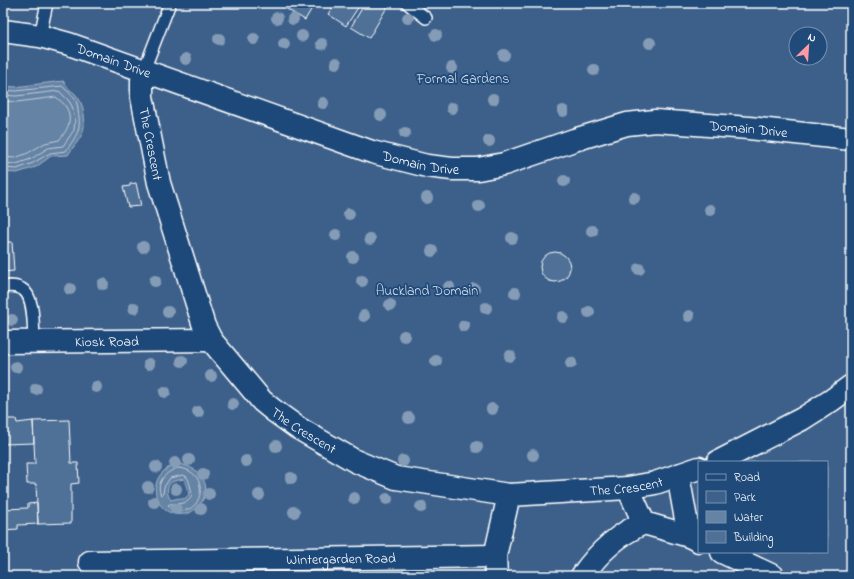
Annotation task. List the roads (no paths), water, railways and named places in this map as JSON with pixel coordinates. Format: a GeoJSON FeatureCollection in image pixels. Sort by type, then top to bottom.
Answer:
{"type":"FeatureCollection","features":[{"type":"Feature","properties":{"kind":"street","name":"Domain Drive"},"geometry":{"type":"LineString","coordinates":[[3,31],[40,36],[73,45],[372,152],[427,166],[452,169],[478,169],[504,164],[627,124],[655,121],[749,128],[851,139]]}},
{"type":"Feature","properties":{"kind":"street","name":"The Crescent"},"geometry":{"type":"LineString","coordinates":[[144,70],[142,97],[159,183],[204,326],[211,340],[262,401],[298,428],[355,461],[396,478],[509,495],[628,488],[654,482],[698,468]]}},
{"type":"Feature","properties":{"kind":"street","name":"Kiosk Road"},"geometry":{"type":"LineString","coordinates":[[3,342],[211,340]]}},
{"type":"Feature","properties":{"kind":"street"},"geometry":{"type":"LineString","coordinates":[[720,461],[802,419],[851,386]]}},
{"type":"Feature","properties":{"kind":"street"},"geometry":{"type":"LineString","coordinates":[[678,475],[694,539]]}},
{"type":"Feature","properties":{"kind":"street"},"geometry":{"type":"LineString","coordinates":[[628,488],[644,523]]}},
{"type":"Feature","properties":{"kind":"street"},"geometry":{"type":"LineString","coordinates":[[496,566],[509,495]]}},
{"type":"Feature","properties":{"kind":"street"},"geometry":{"type":"LineString","coordinates":[[582,576],[592,562],[612,542],[630,529],[644,523],[694,539]]}},
{"type":"Feature","properties":{"kind":"street"},"geometry":{"type":"LineString","coordinates":[[724,553],[773,576]]}},
{"type":"Feature","properties":{"kind":"street","name":"Wintergarden Road"},"geometry":{"type":"LineString","coordinates":[[90,562],[496,566]]}},
{"type":"Feature","properties":{"kind":"lane"},"geometry":{"type":"LineString","coordinates":[[40,36],[47,3]]}},
{"type":"Feature","properties":{"kind":"lane"},"geometry":{"type":"LineString","coordinates":[[144,70],[170,3]]}},
{"type":"Feature","properties":{"kind":"lane"},"geometry":{"type":"LineString","coordinates":[[407,3],[426,18]]}},
{"type":"Feature","properties":{"kind":"lane"},"geometry":{"type":"LineString","coordinates":[[3,287],[16,286],[27,292],[31,302],[34,341]]}},
{"type":"Feature","properties":{"kind":"water"},"geometry":{"type":"Polygon","coordinates":[[[63,81],[79,99],[83,108],[84,129],[79,139],[68,155],[51,156],[36,167],[17,173],[3,172],[3,86],[15,87],[63,81]]]}},
{"type":"Feature","properties":{"kind":"water"},"geometry":{"type":"Polygon","coordinates":[[[178,464],[185,465],[197,472],[205,483],[205,496],[201,503],[189,513],[173,514],[165,510],[159,503],[156,494],[156,485],[159,476],[167,469],[178,464]],[[184,479],[171,482],[169,484],[168,495],[171,500],[184,498],[189,494],[184,479]]]}},
{"type":"Feature","properties":{"kind":"park label","name":"Formal Gardens"},"geometry":{"type":"Point","coordinates":[463,78]}},
{"type":"Feature","properties":{"kind":"park label","name":"Auckland Domain"},"geometry":{"type":"Point","coordinates":[427,290]}}]}
